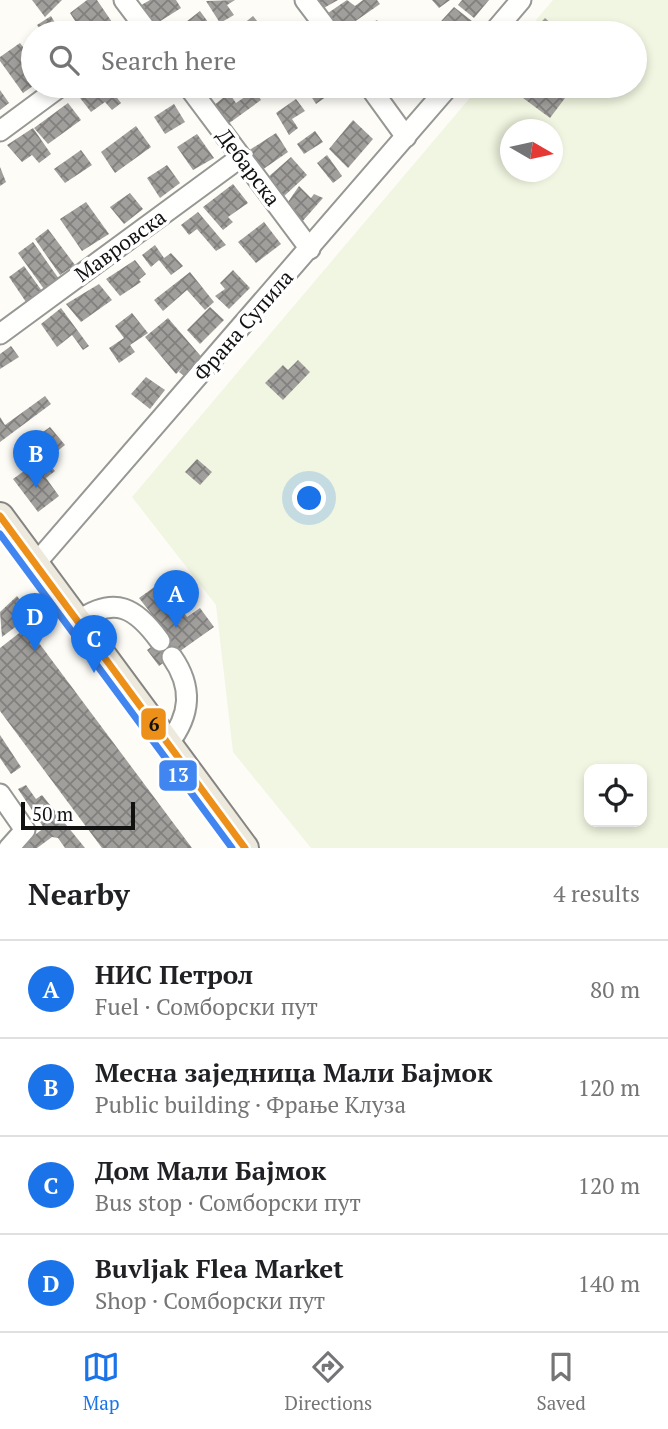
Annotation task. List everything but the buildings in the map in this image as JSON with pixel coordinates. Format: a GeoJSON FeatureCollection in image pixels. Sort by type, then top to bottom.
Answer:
{"type":"FeatureCollection","features":[{"type":"Feature","properties":{"kind":"main road"},"geometry":{"type":"LineString","coordinates":[[5,533],[36,563],[245,848]]}},
{"type":"Feature","properties":{"kind":"street"},"geometry":{"type":"LineString","coordinates":[[124,0],[136,21]]}},
{"type":"Feature","properties":{"kind":"street"},"geometry":{"type":"LineString","coordinates":[[306,0],[321,21]]}},
{"type":"Feature","properties":{"kind":"street"},"geometry":{"type":"LineString","coordinates":[[503,21],[521,0]]}},
{"type":"Feature","properties":{"kind":"street"},"geometry":{"type":"LineString","coordinates":[[0,131],[45,98]]}},
{"type":"Feature","properties":{"kind":"street","name":"Дебарска"},"geometry":{"type":"LineString","coordinates":[[197,98],[310,249]]}},
{"type":"Feature","properties":{"kind":"street"},"geometry":{"type":"LineString","coordinates":[[378,98],[406,137]]}},
{"type":"Feature","properties":{"kind":"street","name":"Франа Супила"},"geometry":{"type":"LineString","coordinates":[[36,563],[439,98]]}},
{"type":"Feature","properties":{"kind":"street","name":"Мавровска"},"geometry":{"type":"LineString","coordinates":[[0,334],[241,156]]}},
{"type":"Feature","properties":{"kind":"street"},"geometry":{"type":"LineString","coordinates":[[78,621],[104,608],[121,608],[143,617],[160,640]]}},
{"type":"Feature","properties":{"kind":"street"},"geometry":{"type":"LineString","coordinates":[[168,744],[180,729],[187,709],[188,688],[172,657]]}},
{"type":"Feature","properties":{"kind":"street"},"geometry":{"type":"LineString","coordinates":[[0,794],[25,831],[9,848]]}},
{"type":"Feature","properties":{"kind":"green space"},"geometry":{"type":"Polygon","coordinates":[[[553,0],[668,0],[668,848],[311,848],[233,752],[216,605],[132,497],[470,98],[647,98],[647,21],[535,21],[553,0]]]}},
{"type":"Feature","properties":{"kind":"transit line","name":"6"},"geometry":{"type":"LineString","coordinates":[[0,516],[245,848]]}},
{"type":"Feature","properties":{"kind":"transit line","name":"13"},"geometry":{"type":"LineString","coordinates":[[0,534],[232,848]]}},
{"type":"Feature","properties":{"kind":"place","name":"Месна заједница Мали Бајмок"},"geometry":{"type":"Point","coordinates":[36,488]}},
{"type":"Feature","properties":{"kind":"place","name":"НИС Петрол"},"geometry":{"type":"Point","coordinates":[176,628]}},
{"type":"Feature","properties":{"kind":"place","name":"Buvljak Flea Market"},"geometry":{"type":"Point","coordinates":[35,651]}},
{"type":"Feature","properties":{"kind":"place","name":"Дом Мали Бајмок"},"geometry":{"type":"Point","coordinates":[94,673]}}]}
